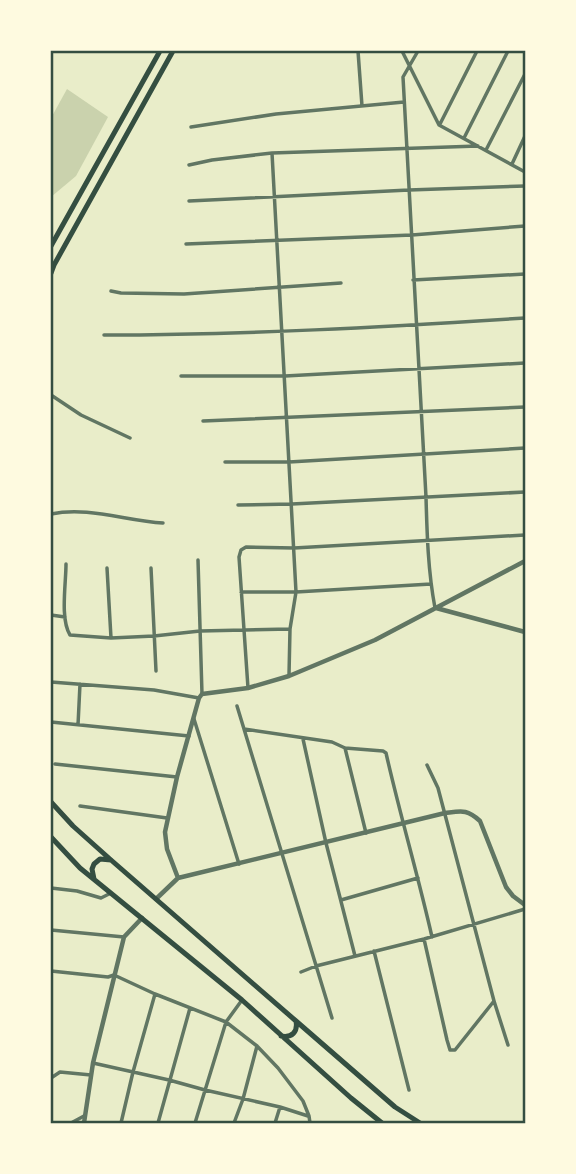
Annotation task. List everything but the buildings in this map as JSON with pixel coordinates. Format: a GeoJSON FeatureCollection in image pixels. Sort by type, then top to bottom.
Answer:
{"type":"FeatureCollection","features":[{"type":"Feature","properties":{"kind":"highway"},"geometry":{"type":"LineString","coordinates":[[51,246],[160,51]]}},
{"type":"Feature","properties":{"kind":"highway"},"geometry":{"type":"LineString","coordinates":[[51,273],[173,51]]}},
{"type":"Feature","properties":{"kind":"highway"},"geometry":{"type":"LineString","coordinates":[[51,802],[111,860],[296,1021],[395,1107],[420,1123]]}},
{"type":"Feature","properties":{"kind":"highway"},"geometry":{"type":"LineString","coordinates":[[51,837],[70,859],[242,1000],[382,1123]]}},
{"type":"Feature","properties":{"kind":"highway"},"geometry":{"type":"LineString","coordinates":[[94,879],[94,864],[100,859],[111,860]]}},
{"type":"Feature","properties":{"kind":"highway"},"geometry":{"type":"LineString","coordinates":[[281,1036],[287,1037],[296,1031],[296,1021]]}},
{"type":"Feature","properties":{"kind":"street"},"geometry":{"type":"LineString","coordinates":[[358,51],[362,106]]}},
{"type":"Feature","properties":{"kind":"street"},"geometry":{"type":"LineString","coordinates":[[402,51],[439,125],[525,172]]}},
{"type":"Feature","properties":{"kind":"street"},"geometry":{"type":"LineString","coordinates":[[418,51],[402,77],[427,542],[435,608]]}},
{"type":"Feature","properties":{"kind":"street"},"geometry":{"type":"LineString","coordinates":[[439,125],[477,51]]}},
{"type":"Feature","properties":{"kind":"street"},"geometry":{"type":"LineString","coordinates":[[464,138],[508,51]]}},
{"type":"Feature","properties":{"kind":"street"},"geometry":{"type":"LineString","coordinates":[[486,150],[525,75]]}},
{"type":"Feature","properties":{"kind":"street"},"geometry":{"type":"LineString","coordinates":[[191,127],[276,114],[404,102]]}},
{"type":"Feature","properties":{"kind":"street"},"geometry":{"type":"LineString","coordinates":[[512,164],[525,136]]}},
{"type":"Feature","properties":{"kind":"street"},"geometry":{"type":"LineString","coordinates":[[188,165],[272,153],[478,146]]}},
{"type":"Feature","properties":{"kind":"street"},"geometry":{"type":"LineString","coordinates":[[272,153],[296,592],[290,629],[289,676]]}},
{"type":"Feature","properties":{"kind":"street"},"geometry":{"type":"LineString","coordinates":[[189,201],[525,186]]}},
{"type":"Feature","properties":{"kind":"street"},"geometry":{"type":"LineString","coordinates":[[186,244],[412,235],[525,226]]}},
{"type":"Feature","properties":{"kind":"street"},"geometry":{"type":"LineString","coordinates":[[413,280],[525,274]]}},
{"type":"Feature","properties":{"kind":"street"},"geometry":{"type":"LineString","coordinates":[[111,291],[184,294],[341,283]]}},
{"type":"Feature","properties":{"kind":"street"},"geometry":{"type":"LineString","coordinates":[[104,335],[283,331],[525,318]]}},
{"type":"Feature","properties":{"kind":"street"},"geometry":{"type":"LineString","coordinates":[[181,376],[285,376],[525,363]]}},
{"type":"Feature","properties":{"kind":"street"},"geometry":{"type":"LineString","coordinates":[[51,395],[81,415],[130,438]]}},
{"type":"Feature","properties":{"kind":"street"},"geometry":{"type":"LineString","coordinates":[[203,421],[525,407]]}},
{"type":"Feature","properties":{"kind":"street"},"geometry":{"type":"LineString","coordinates":[[225,463],[289,462],[525,448]]}},
{"type":"Feature","properties":{"kind":"street"},"geometry":{"type":"LineString","coordinates":[[238,505],[525,492]]}},
{"type":"Feature","properties":{"kind":"street"},"geometry":{"type":"LineString","coordinates":[[51,514],[90,513],[163,523]]}},
{"type":"Feature","properties":{"kind":"street"},"geometry":{"type":"LineString","coordinates":[[248,688],[239,556],[241,550],[246,547],[294,548],[525,535]]}},
{"type":"Feature","properties":{"kind":"street"},"geometry":{"type":"LineString","coordinates":[[178,878],[167,849],[165,832],[177,777],[201,696],[198,560]]}},
{"type":"Feature","properties":{"kind":"street"},"geometry":{"type":"LineString","coordinates":[[51,682],[201,696],[248,688],[289,676],[375,640],[525,561]]}},
{"type":"Feature","properties":{"kind":"street"},"geometry":{"type":"LineString","coordinates":[[66,564],[65,617],[70,635],[111,638],[200,631],[290,629]]}},
{"type":"Feature","properties":{"kind":"street"},"geometry":{"type":"LineString","coordinates":[[107,568],[111,638]]}},
{"type":"Feature","properties":{"kind":"street"},"geometry":{"type":"LineString","coordinates":[[151,568],[156,671]]}},
{"type":"Feature","properties":{"kind":"street"},"geometry":{"type":"LineString","coordinates":[[241,592],[296,592],[431,584]]}},
{"type":"Feature","properties":{"kind":"street"},"geometry":{"type":"LineString","coordinates":[[435,608],[525,632]]}},
{"type":"Feature","properties":{"kind":"street"},"geometry":{"type":"LineString","coordinates":[[51,615],[65,617]]}},
{"type":"Feature","properties":{"kind":"street"},"geometry":{"type":"LineString","coordinates":[[78,725],[80,684]]}},
{"type":"Feature","properties":{"kind":"street"},"geometry":{"type":"LineString","coordinates":[[237,706],[332,1018]]}},
{"type":"Feature","properties":{"kind":"street"},"geometry":{"type":"LineString","coordinates":[[194,718],[239,864]]}},
{"type":"Feature","properties":{"kind":"street"},"geometry":{"type":"LineString","coordinates":[[51,722],[188,736]]}},
{"type":"Feature","properties":{"kind":"street"},"geometry":{"type":"LineString","coordinates":[[244,729],[386,753],[432,937]]}},
{"type":"Feature","properties":{"kind":"street"},"geometry":{"type":"LineString","coordinates":[[303,739],[355,956]]}},
{"type":"Feature","properties":{"kind":"street"},"geometry":{"type":"LineString","coordinates":[[345,748],[366,833]]}},
{"type":"Feature","properties":{"kind":"street"},"geometry":{"type":"LineString","coordinates":[[55,764],[177,777]]}},
{"type":"Feature","properties":{"kind":"street"},"geometry":{"type":"LineString","coordinates":[[427,765],[438,788],[508,1045]]}},
{"type":"Feature","properties":{"kind":"street"},"geometry":{"type":"LineString","coordinates":[[80,806],[167,818]]}},
{"type":"Feature","properties":{"kind":"street"},"geometry":{"type":"LineString","coordinates":[[156,899],[178,878],[444,813],[462,811],[480,821],[506,887],[525,907]]}},
{"type":"Feature","properties":{"kind":"street"},"geometry":{"type":"LineString","coordinates":[[341,901],[418,878]]}},
{"type":"Feature","properties":{"kind":"street"},"geometry":{"type":"LineString","coordinates":[[51,888],[77,891],[101,898],[111,893]]}},
{"type":"Feature","properties":{"kind":"street"},"geometry":{"type":"LineString","coordinates":[[301,972],[432,937],[525,907]]}},
{"type":"Feature","properties":{"kind":"street"},"geometry":{"type":"LineString","coordinates":[[84,1123],[93,1063],[124,937],[142,918]]}},
{"type":"Feature","properties":{"kind":"street"},"geometry":{"type":"LineString","coordinates":[[51,930],[124,937]]}},
{"type":"Feature","properties":{"kind":"street"},"geometry":{"type":"LineString","coordinates":[[424,939],[450,1050],[459,1047],[494,1001]]}},
{"type":"Feature","properties":{"kind":"street"},"geometry":{"type":"LineString","coordinates":[[374,951],[409,1090]]}},
{"type":"Feature","properties":{"kind":"street"},"geometry":{"type":"LineString","coordinates":[[51,971],[108,977],[114,975],[226,1022],[257,1046],[278,1068],[303,1101],[310,1123]]}},
{"type":"Feature","properties":{"kind":"street"},"geometry":{"type":"LineString","coordinates":[[121,1123],[155,994]]}},
{"type":"Feature","properties":{"kind":"street"},"geometry":{"type":"LineString","coordinates":[[195,1123],[226,1022],[242,1000]]}},
{"type":"Feature","properties":{"kind":"street"},"geometry":{"type":"LineString","coordinates":[[158,1123],[190,1008]]}},
{"type":"Feature","properties":{"kind":"street"},"geometry":{"type":"LineString","coordinates":[[234,1123],[257,1046]]}},
{"type":"Feature","properties":{"kind":"street"},"geometry":{"type":"LineString","coordinates":[[93,1063],[309,1116]]}},
{"type":"Feature","properties":{"kind":"street"},"geometry":{"type":"LineString","coordinates":[[51,1078],[60,1072],[91,1075]]}},
{"type":"Feature","properties":{"kind":"street"},"geometry":{"type":"LineString","coordinates":[[275,1123],[280,1107]]}},
{"type":"Feature","properties":{"kind":"street"},"geometry":{"type":"LineString","coordinates":[[71,1123],[86,1115]]}},
{"type":"Feature","properties":{"kind":"green space"},"geometry":{"type":"Polygon","coordinates":[[[67,89],[108,117],[76,176],[51,197],[51,118],[67,89]]]}}]}
